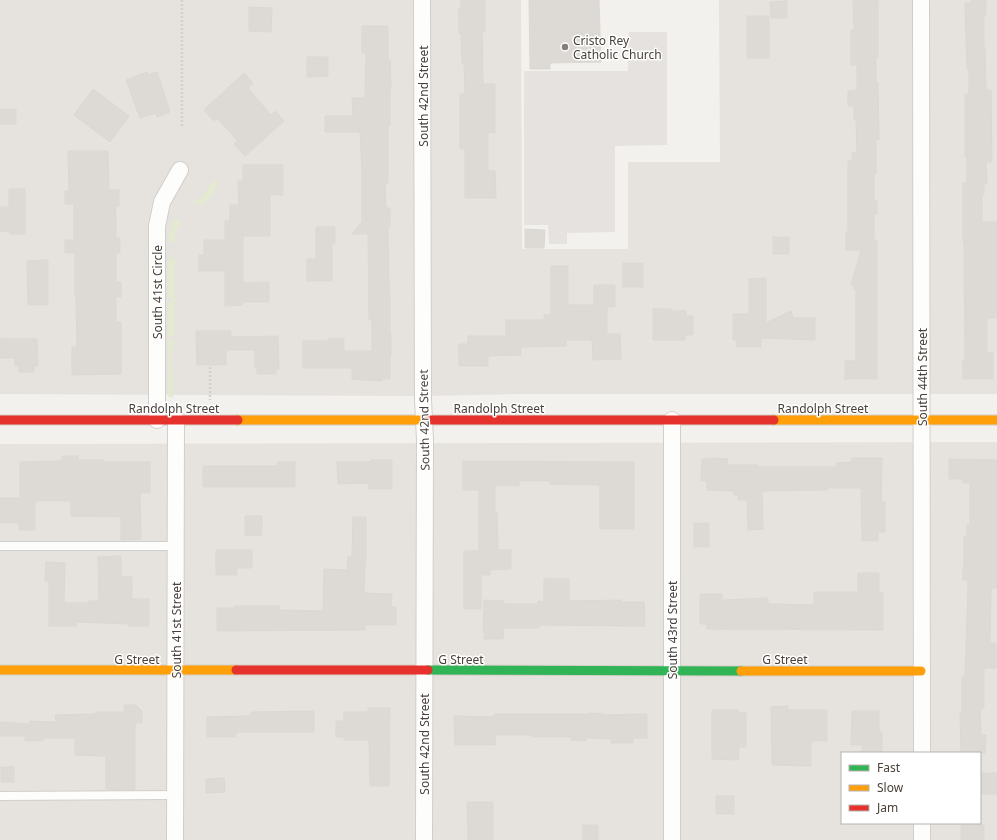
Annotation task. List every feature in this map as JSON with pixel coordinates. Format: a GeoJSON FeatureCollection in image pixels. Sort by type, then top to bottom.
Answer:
{"type":"FeatureCollection","features":[{"type":"Feature","properties":{"kind":"main road","name":"Randolph Street"},"geometry":{"type":"LineString","coordinates":[[0,420],[997,420]]}},
{"type":"Feature","properties":{"kind":"main road","name":"G Street"},"geometry":{"type":"LineString","coordinates":[[0,670],[921,671]]}},
{"type":"Feature","properties":{"kind":"street","name":"South 42nd Street"},"geometry":{"type":"LineString","coordinates":[[422,0],[424,840]]}},
{"type":"Feature","properties":{"kind":"street","name":"South 44th Street"},"geometry":{"type":"LineString","coordinates":[[921,0],[922,752]]}},
{"type":"Feature","properties":{"kind":"street","name":"South 41st Circle"},"geometry":{"type":"LineString","coordinates":[[157,420],[157,226],[162,202],[180,170]]}},
{"type":"Feature","properties":{"kind":"street","name":"South 41st Street"},"geometry":{"type":"LineString","coordinates":[[175,840],[176,420]]}},
{"type":"Feature","properties":{"kind":"street","name":"South 43rd Street"},"geometry":{"type":"LineString","coordinates":[[672,420],[672,840]]}},
{"type":"Feature","properties":{"kind":"street"},"geometry":{"type":"LineString","coordinates":[[922,824],[922,840]]}},
{"type":"Feature","properties":{"kind":"lane"},"geometry":{"type":"LineString","coordinates":[[0,546],[176,546]]}},
{"type":"Feature","properties":{"kind":"lane"},"geometry":{"type":"LineString","coordinates":[[0,796],[175,795]]}},
{"type":"Feature","properties":{"kind":"path"},"geometry":{"type":"LineString","coordinates":[[182,0],[182,128]]}},
{"type":"Feature","properties":{"kind":"path"},"geometry":{"type":"LineString","coordinates":[[210,367],[210,400]]}},
{"type":"Feature","properties":{"kind":"shaded area"},"geometry":{"type":"Polygon","coordinates":[[[0,0],[521,0],[522,249],[628,249],[628,162],[720,162],[719,0],[997,0],[997,394],[521,394],[423,396],[0,394],[0,0]]]}},
{"type":"Feature","properties":{"kind":"shaded area"},"geometry":{"type":"Polygon","coordinates":[[[629,32],[667,32],[667,145],[615,146],[615,232],[567,233],[567,244],[549,244],[548,225],[524,225],[524,71],[628,71],[629,32]]]}},
{"type":"Feature","properties":{"kind":"shaded area"},"geometry":{"type":"Polygon","coordinates":[[[997,442],[997,840],[0,840],[0,444],[997,442]]]}},
{"type":"Feature","properties":{"kind":"green space"},"geometry":{"type":"Polygon","coordinates":[[[212,181],[219,181],[218,185],[208,199],[203,204],[191,203],[204,195],[212,181]]]}},
{"type":"Feature","properties":{"kind":"green space"},"geometry":{"type":"Polygon","coordinates":[[[174,219],[182,221],[175,234],[175,242],[168,241],[169,232],[174,219]]]}},
{"type":"Feature","properties":{"kind":"green space"},"geometry":{"type":"Polygon","coordinates":[[[175,257],[175,336],[168,336],[168,302],[172,302],[172,298],[168,297],[168,258],[175,257]]]}},
{"type":"Feature","properties":{"kind":"green space"},"geometry":{"type":"Polygon","coordinates":[[[168,340],[174,340],[171,354],[173,398],[169,397],[168,395],[168,340]]]}},
{"type":"Feature","properties":{"kind":"building"},"geometry":{"type":"Polygon","coordinates":[[[461,0],[485,0],[485,32],[482,32],[483,84],[495,84],[495,133],[488,133],[488,171],[495,171],[496,198],[465,198],[465,149],[460,149],[460,94],[465,94],[461,33],[459,33],[459,8],[461,8],[461,0]]]}},
{"type":"Feature","properties":{"kind":"building","name":"Cristo Rey Catholic Church"},"geometry":{"type":"Polygon","coordinates":[[[529,0],[599,0],[601,62],[550,63],[550,69],[530,69],[529,0]]]}},
{"type":"Feature","properties":{"kind":"building"},"geometry":{"type":"Polygon","coordinates":[[[878,0],[878,57],[876,57],[876,83],[878,83],[879,140],[876,140],[876,174],[874,174],[874,201],[877,201],[877,214],[874,214],[874,240],[877,240],[877,379],[845,379],[845,361],[856,361],[856,290],[854,290],[854,285],[851,285],[861,250],[846,250],[846,232],[848,232],[848,161],[853,161],[852,153],[857,153],[854,106],[848,106],[848,91],[857,90],[857,65],[851,65],[851,30],[854,30],[853,1],[878,0]]]}},
{"type":"Feature","properties":{"kind":"building"},"geometry":{"type":"Polygon","coordinates":[[[971,0],[986,0],[986,15],[984,15],[984,48],[986,90],[991,90],[992,162],[986,162],[987,184],[984,184],[984,195],[982,195],[982,222],[997,222],[997,318],[987,318],[987,352],[993,353],[993,379],[963,379],[963,360],[965,360],[963,183],[967,183],[967,157],[965,157],[965,94],[969,94],[965,3],[971,3],[971,0]]]}},
{"type":"Feature","properties":{"kind":"building"},"geometry":{"type":"Polygon","coordinates":[[[787,1],[787,18],[771,18],[770,2],[787,1]]]}},
{"type":"Feature","properties":{"kind":"building"},"geometry":{"type":"Polygon","coordinates":[[[249,7],[272,8],[271,32],[249,31],[249,7]]]}},
{"type":"Feature","properties":{"kind":"building"},"geometry":{"type":"Polygon","coordinates":[[[747,16],[769,16],[769,58],[747,58],[747,16]]]}},
{"type":"Feature","properties":{"kind":"building"},"geometry":{"type":"Polygon","coordinates":[[[362,26],[388,26],[388,60],[390,60],[391,88],[390,126],[388,126],[388,183],[385,183],[386,208],[390,208],[390,227],[388,227],[391,355],[390,379],[382,379],[382,381],[352,379],[352,368],[303,368],[303,341],[328,341],[328,339],[344,339],[344,351],[372,351],[372,320],[369,320],[368,234],[352,234],[362,222],[360,132],[325,132],[325,116],[353,116],[352,98],[365,98],[366,53],[362,53],[362,26]]]}},
{"type":"Feature","properties":{"kind":"building"},"geometry":{"type":"Polygon","coordinates":[[[307,57],[328,57],[328,76],[307,77],[307,57]]]}},
{"type":"Feature","properties":{"kind":"building"},"geometry":{"type":"Polygon","coordinates":[[[147,72],[148,75],[157,72],[170,112],[157,117],[156,113],[140,118],[126,80],[147,72]]]}},
{"type":"Feature","properties":{"kind":"building"},"geometry":{"type":"Polygon","coordinates":[[[244,73],[253,83],[248,88],[271,115],[275,111],[284,121],[245,156],[234,144],[238,141],[217,118],[214,121],[204,110],[244,73]]]}},
{"type":"Feature","properties":{"kind":"building"},"geometry":{"type":"Polygon","coordinates":[[[93,89],[129,116],[110,142],[74,115],[93,89]]]}},
{"type":"Feature","properties":{"kind":"building"},"geometry":{"type":"Polygon","coordinates":[[[0,109],[16,109],[16,124],[0,124],[0,109]]]}},
{"type":"Feature","properties":{"kind":"building"},"geometry":{"type":"Polygon","coordinates":[[[68,151],[108,151],[109,190],[119,190],[119,206],[115,206],[116,238],[120,238],[120,253],[116,253],[116,282],[121,282],[121,297],[116,297],[116,322],[121,322],[121,374],[72,375],[72,347],[77,347],[75,253],[65,253],[65,240],[74,240],[74,204],[65,204],[65,191],[69,191],[68,151]]]}},
{"type":"Feature","properties":{"kind":"building"},"geometry":{"type":"Polygon","coordinates":[[[243,165],[283,165],[283,195],[270,195],[270,236],[243,236],[243,283],[269,282],[269,302],[242,302],[242,305],[225,306],[225,271],[199,271],[199,255],[204,255],[204,240],[225,240],[225,221],[230,221],[230,205],[239,205],[238,181],[243,181],[243,165]]]}},
{"type":"Feature","properties":{"kind":"building"},"geometry":{"type":"Polygon","coordinates":[[[9,189],[25,189],[25,234],[10,234],[10,232],[0,231],[0,207],[9,207],[9,189]]]}},
{"type":"Feature","properties":{"kind":"building"},"geometry":{"type":"Polygon","coordinates":[[[316,227],[335,227],[335,243],[332,243],[332,281],[307,281],[307,259],[316,259],[316,227]]]}},
{"type":"Feature","properties":{"kind":"building"},"geometry":{"type":"Polygon","coordinates":[[[525,229],[545,230],[544,248],[525,248],[525,229]]]}},
{"type":"Feature","properties":{"kind":"building"},"geometry":{"type":"Polygon","coordinates":[[[773,237],[789,237],[789,254],[773,254],[773,237]]]}},
{"type":"Feature","properties":{"kind":"building"},"geometry":{"type":"Polygon","coordinates":[[[48,260],[48,305],[28,305],[27,261],[48,260]]]}},
{"type":"Feature","properties":{"kind":"building"},"geometry":{"type":"Polygon","coordinates":[[[623,263],[643,263],[643,287],[623,287],[623,263]]]}},
{"type":"Feature","properties":{"kind":"building"},"geometry":{"type":"Polygon","coordinates":[[[551,266],[568,266],[568,305],[594,305],[594,285],[615,285],[615,307],[607,307],[607,334],[620,334],[621,359],[593,360],[592,340],[566,340],[566,346],[521,347],[521,355],[488,356],[488,366],[459,366],[459,344],[468,344],[468,336],[506,336],[506,320],[544,320],[544,315],[551,315],[551,266]]]}},
{"type":"Feature","properties":{"kind":"building"},"geometry":{"type":"Polygon","coordinates":[[[766,278],[766,323],[791,311],[793,318],[815,318],[815,340],[761,338],[761,347],[737,347],[737,340],[733,340],[733,314],[749,314],[749,279],[766,278]]]}},
{"type":"Feature","properties":{"kind":"building"},"geometry":{"type":"Polygon","coordinates":[[[653,309],[686,311],[686,316],[693,316],[693,335],[685,335],[685,340],[653,340],[653,309]]]}},
{"type":"Feature","properties":{"kind":"building"},"geometry":{"type":"Polygon","coordinates":[[[196,331],[231,331],[231,337],[278,336],[279,369],[276,369],[276,374],[257,374],[257,368],[255,368],[255,350],[226,350],[226,365],[197,365],[196,331]]]}},
{"type":"Feature","properties":{"kind":"building"},"geometry":{"type":"Polygon","coordinates":[[[0,339],[37,339],[38,366],[34,366],[34,372],[19,372],[19,366],[15,366],[15,358],[0,358],[0,339]]]}},
{"type":"Feature","properties":{"kind":"building"},"geometry":{"type":"Polygon","coordinates":[[[62,456],[78,456],[78,460],[103,460],[103,462],[150,462],[150,493],[140,493],[141,539],[121,540],[121,517],[71,516],[71,501],[35,501],[35,530],[19,530],[19,523],[0,523],[0,498],[20,498],[20,462],[62,461],[62,456]]]}},
{"type":"Feature","properties":{"kind":"building"},"geometry":{"type":"Polygon","coordinates":[[[852,458],[882,458],[881,502],[885,502],[885,532],[878,532],[878,541],[862,541],[861,488],[762,491],[763,529],[748,530],[747,500],[738,500],[738,495],[734,495],[734,491],[707,490],[707,481],[701,481],[702,459],[728,459],[727,465],[758,465],[758,467],[837,467],[837,463],[852,462],[852,458]]]}},
{"type":"Feature","properties":{"kind":"building"},"geometry":{"type":"Polygon","coordinates":[[[949,459],[997,460],[997,588],[991,588],[990,643],[996,643],[996,668],[984,668],[984,708],[980,708],[981,735],[986,735],[985,753],[961,752],[960,712],[962,712],[962,676],[965,676],[968,588],[968,580],[963,580],[964,536],[967,536],[967,525],[970,525],[970,483],[963,483],[963,479],[949,479],[949,459]]]}},
{"type":"Feature","properties":{"kind":"building"},"geometry":{"type":"Polygon","coordinates":[[[371,460],[392,460],[392,489],[369,489],[369,483],[338,484],[337,462],[371,462],[371,460]]]}},
{"type":"Feature","properties":{"kind":"building"},"geometry":{"type":"Polygon","coordinates":[[[463,461],[634,462],[634,529],[600,529],[600,485],[550,484],[550,481],[519,481],[519,486],[495,485],[495,512],[497,512],[498,550],[511,550],[511,569],[490,570],[490,575],[481,575],[481,609],[464,609],[464,551],[479,551],[479,490],[463,490],[463,461]]]}},
{"type":"Feature","properties":{"kind":"building"},"geometry":{"type":"Polygon","coordinates":[[[278,462],[295,462],[295,487],[203,487],[203,466],[278,466],[278,462]]]}},
{"type":"Feature","properties":{"kind":"building"},"geometry":{"type":"Polygon","coordinates":[[[245,516],[262,516],[262,535],[245,536],[245,516]]]}},
{"type":"Feature","properties":{"kind":"building"},"geometry":{"type":"Polygon","coordinates":[[[353,517],[366,517],[364,593],[392,594],[391,607],[396,607],[396,625],[365,625],[365,630],[217,631],[217,608],[235,608],[235,606],[279,606],[279,610],[323,611],[324,569],[347,570],[348,557],[352,557],[353,517]]]}},
{"type":"Feature","properties":{"kind":"building"},"geometry":{"type":"Polygon","coordinates":[[[694,523],[709,523],[709,547],[694,547],[694,523]]]}},
{"type":"Feature","properties":{"kind":"building"},"geometry":{"type":"Polygon","coordinates":[[[216,550],[252,550],[252,568],[237,568],[237,575],[216,575],[216,550]]]}},
{"type":"Feature","properties":{"kind":"building"},"geometry":{"type":"Polygon","coordinates":[[[121,556],[121,577],[132,577],[132,599],[149,599],[149,626],[77,622],[77,626],[49,626],[49,581],[45,581],[46,562],[65,563],[64,603],[89,603],[89,601],[99,601],[98,557],[121,556]]]}},
{"type":"Feature","properties":{"kind":"building"},"geometry":{"type":"Polygon","coordinates":[[[858,573],[879,573],[879,593],[883,593],[883,630],[707,629],[707,624],[700,624],[700,594],[722,594],[722,600],[768,598],[768,604],[814,605],[814,592],[858,592],[858,573]]]}},
{"type":"Feature","properties":{"kind":"building"},"geometry":{"type":"Polygon","coordinates":[[[544,579],[569,579],[569,601],[621,600],[621,602],[644,602],[645,626],[539,625],[539,628],[504,628],[503,639],[484,639],[484,600],[504,601],[504,604],[538,604],[538,601],[544,602],[544,579]]]}},
{"type":"Feature","properties":{"kind":"building"},"geometry":{"type":"Polygon","coordinates":[[[124,705],[136,705],[142,711],[142,723],[135,723],[135,790],[106,789],[106,756],[75,755],[75,738],[43,738],[43,741],[25,741],[25,736],[0,736],[0,722],[30,724],[30,721],[56,722],[55,715],[96,714],[96,712],[124,712],[124,705]]]}},
{"type":"Feature","properties":{"kind":"building"},"geometry":{"type":"Polygon","coordinates":[[[788,706],[788,710],[827,710],[827,741],[811,741],[811,766],[772,765],[771,707],[788,706]]]}},
{"type":"Feature","properties":{"kind":"building"},"geometry":{"type":"Polygon","coordinates":[[[368,708],[390,708],[389,786],[370,786],[369,740],[344,740],[344,737],[336,737],[336,721],[344,721],[344,712],[368,712],[368,708]]]}},
{"type":"Feature","properties":{"kind":"building"},"geometry":{"type":"Polygon","coordinates":[[[712,710],[738,710],[738,712],[746,713],[746,747],[739,747],[738,760],[712,759],[712,710]]]}},
{"type":"Feature","properties":{"kind":"building"},"geometry":{"type":"Polygon","coordinates":[[[314,711],[314,732],[236,732],[236,737],[207,737],[207,717],[251,716],[251,712],[314,711]]]}},
{"type":"Feature","properties":{"kind":"building"},"geometry":{"type":"Polygon","coordinates":[[[852,711],[879,711],[879,732],[882,732],[882,752],[862,752],[862,745],[851,745],[852,711]]]}},
{"type":"Feature","properties":{"kind":"building"},"geometry":{"type":"Polygon","coordinates":[[[590,713],[603,715],[647,714],[647,738],[633,738],[633,743],[611,743],[611,739],[586,738],[586,741],[571,740],[571,737],[495,735],[496,745],[455,745],[454,716],[494,717],[494,714],[590,713]]]}},
{"type":"Feature","properties":{"kind":"building"},"geometry":{"type":"Polygon","coordinates":[[[1,767],[14,767],[14,782],[1,782],[1,767]]]}},
{"type":"Feature","properties":{"kind":"building"},"geometry":{"type":"Polygon","coordinates":[[[981,773],[997,773],[997,794],[981,794],[981,773]]]}},
{"type":"Feature","properties":{"kind":"building"},"geometry":{"type":"Polygon","coordinates":[[[224,778],[225,792],[206,793],[206,779],[224,778]]]}},
{"type":"Feature","properties":{"kind":"building"},"geometry":{"type":"Polygon","coordinates":[[[716,796],[734,796],[734,814],[716,814],[716,796]]]}},
{"type":"Feature","properties":{"kind":"building"},"geometry":{"type":"Polygon","coordinates":[[[467,802],[493,802],[493,840],[468,840],[467,802]]]}},
{"type":"Feature","properties":{"kind":"building"},"geometry":{"type":"Polygon","coordinates":[[[583,825],[598,825],[598,840],[583,840],[583,825]]]}},
{"type":"Feature","properties":{"kind":"building"},"geometry":{"type":"Polygon","coordinates":[[[961,825],[984,825],[984,840],[961,840],[961,825]]]}},
{"type":"Feature","properties":{"kind":"traffic: fast"},"geometry":{"type":"LineString","coordinates":[[428,670],[741,671]]}},
{"type":"Feature","properties":{"kind":"traffic: slow"},"geometry":{"type":"LineString","coordinates":[[238,420],[427,420]]}},
{"type":"Feature","properties":{"kind":"traffic: slow"},"geometry":{"type":"LineString","coordinates":[[774,420],[997,420]]}},
{"type":"Feature","properties":{"kind":"traffic: slow"},"geometry":{"type":"LineString","coordinates":[[0,670],[236,670]]}},
{"type":"Feature","properties":{"kind":"traffic: slow"},"geometry":{"type":"LineString","coordinates":[[741,671],[921,671]]}},
{"type":"Feature","properties":{"kind":"traffic: jam"},"geometry":{"type":"LineString","coordinates":[[0,420],[238,420]]}},
{"type":"Feature","properties":{"kind":"traffic: jam"},"geometry":{"type":"LineString","coordinates":[[427,420],[774,420]]}},
{"type":"Feature","properties":{"kind":"traffic: jam"},"geometry":{"type":"LineString","coordinates":[[236,670],[428,670]]}},
{"type":"Feature","properties":{"kind":"place","name":"Cristo Rey Catholic Church"},"geometry":{"type":"Point","coordinates":[565,47]}}]}
